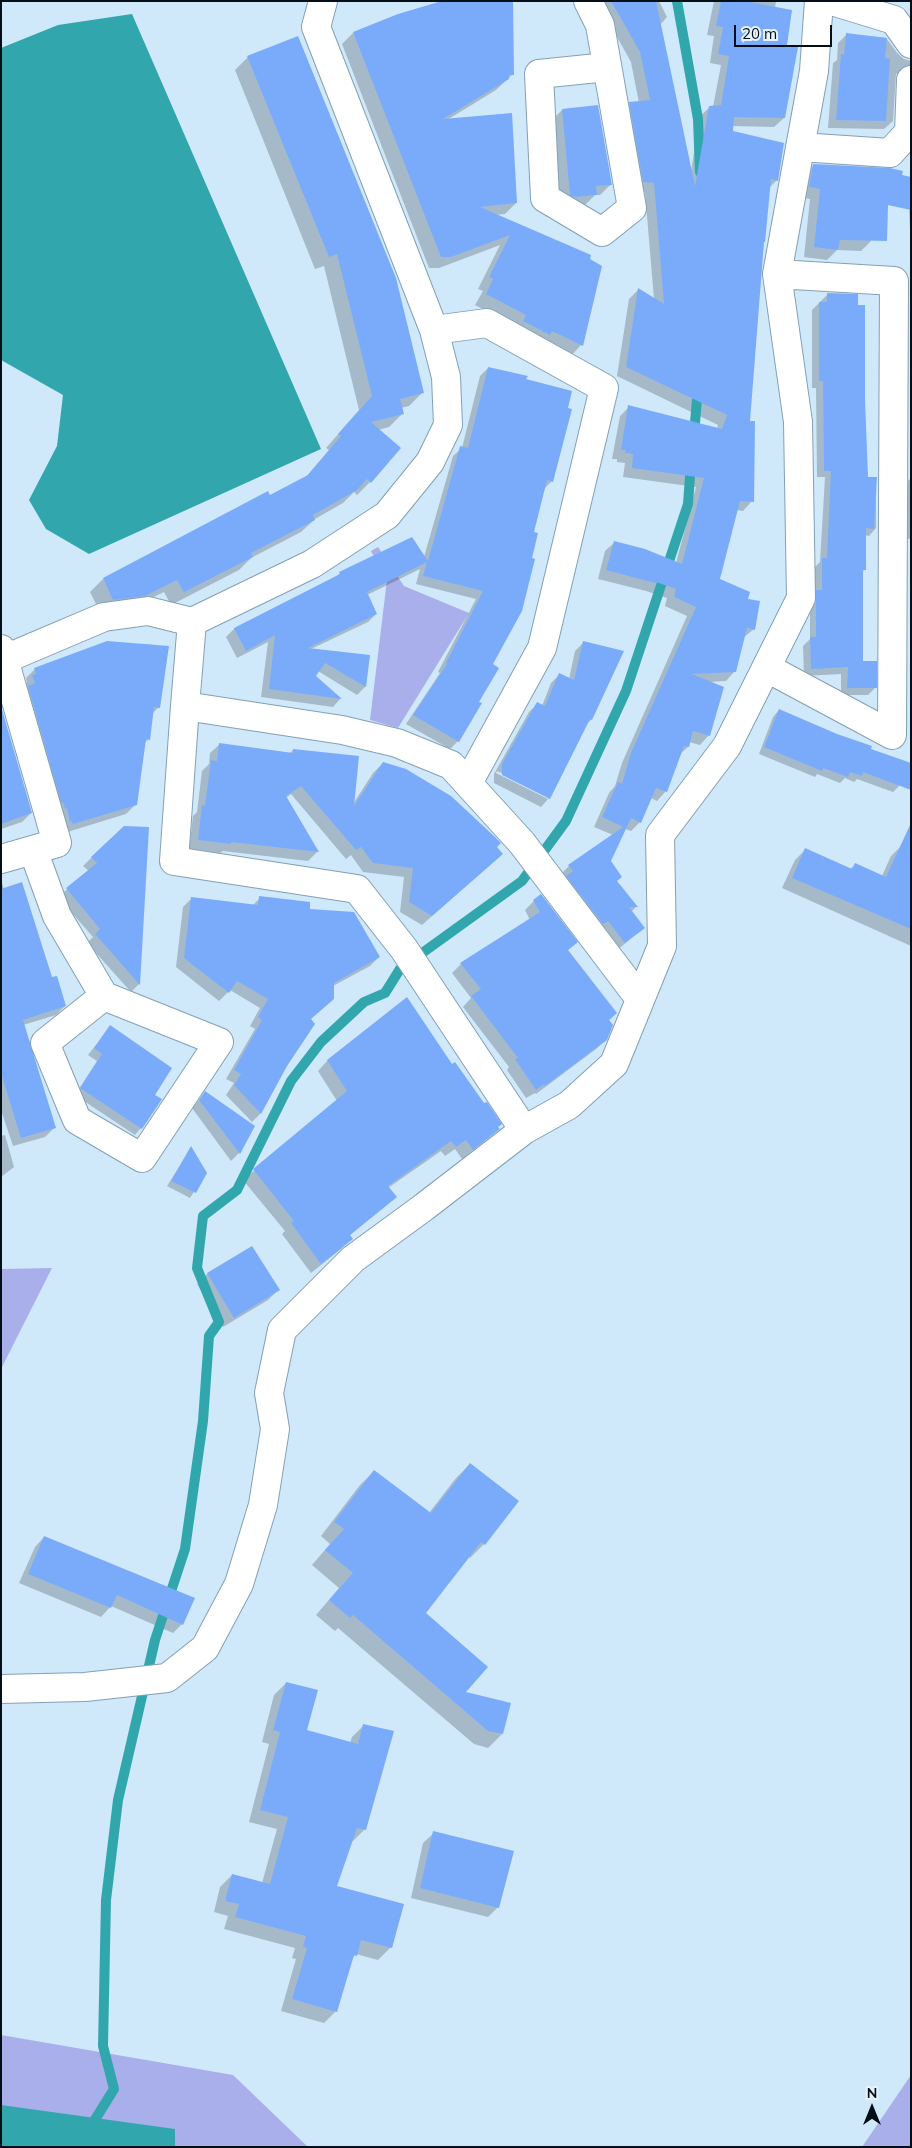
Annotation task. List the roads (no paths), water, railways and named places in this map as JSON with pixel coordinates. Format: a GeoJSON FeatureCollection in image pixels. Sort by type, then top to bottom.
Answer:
{"type":"FeatureCollection","features":[{"type":"Feature","properties":{"kind":"street"},"geometry":{"type":"LineString","coordinates":[[1,859],[56,843],[3,654],[104,617],[148,611],[192,622],[312,564],[387,515],[430,462],[448,425],[446,377],[434,330],[316,27],[324,1]]}},
{"type":"Feature","properties":{"kind":"street"},"geometry":{"type":"LineString","coordinates":[[588,1],[600,25],[632,208],[602,232],[545,198],[539,74],[607,67]]}},
{"type":"Feature","properties":{"kind":"street"},"geometry":{"type":"LineString","coordinates":[[1,1689],[84,1687],[167,1678],[205,1648],[239,1584],[263,1505],[275,1429],[269,1393],[282,1330],[353,1259],[524,1130],[569,1105],[614,1064],[662,946],[660,835],[727,746],[768,668],[801,598],[798,422],[777,274],[814,71],[819,1]]}},
{"type":"Feature","properties":{"kind":"street"},"geometry":{"type":"LineString","coordinates":[[832,1],[894,20],[911,44]]}},
{"type":"Feature","properties":{"kind":"street"},"geometry":{"type":"LineString","coordinates":[[800,147],[890,153],[909,132],[911,80]]}},
{"type":"Feature","properties":{"kind":"street"},"geometry":{"type":"LineString","coordinates":[[768,668],[892,736],[894,281],[777,274]]}},
{"type":"Feature","properties":{"kind":"street"},"geometry":{"type":"LineString","coordinates":[[434,330],[487,323],[604,388],[542,648],[468,783]]}},
{"type":"Feature","properties":{"kind":"street"},"geometry":{"type":"LineString","coordinates":[[192,622],[174,861],[357,889],[404,949],[524,1130]]}},
{"type":"Feature","properties":{"kind":"street"},"geometry":{"type":"LineString","coordinates":[[185,706],[342,730],[397,743],[451,764],[522,843],[640,999]]}},
{"type":"Feature","properties":{"kind":"street"},"geometry":{"type":"LineString","coordinates":[[34,850],[58,916],[104,996],[219,1042],[142,1158],[76,1120],[45,1043],[104,996]]}},
{"type":"Feature","properties":{"kind":"waterway"},"geometry":{"type":"LineString","coordinates":[[677,1],[698,119],[700,172]]}},
{"type":"Feature","properties":{"kind":"waterway"},"geometry":{"type":"LineString","coordinates":[[694,434],[698,388]]}},
{"type":"Feature","properties":{"kind":"waterway"},"geometry":{"type":"LineString","coordinates":[[78,2147],[114,2089],[103,2046],[106,1900],[118,1800],[155,1640],[185,1549],[203,1421],[209,1336],[219,1322],[197,1268],[203,1216],[237,1190],[291,1081],[321,1042],[364,1002],[385,993],[400,969],[522,881],[566,821],[626,691],[688,504],[691,463]]}}]}
